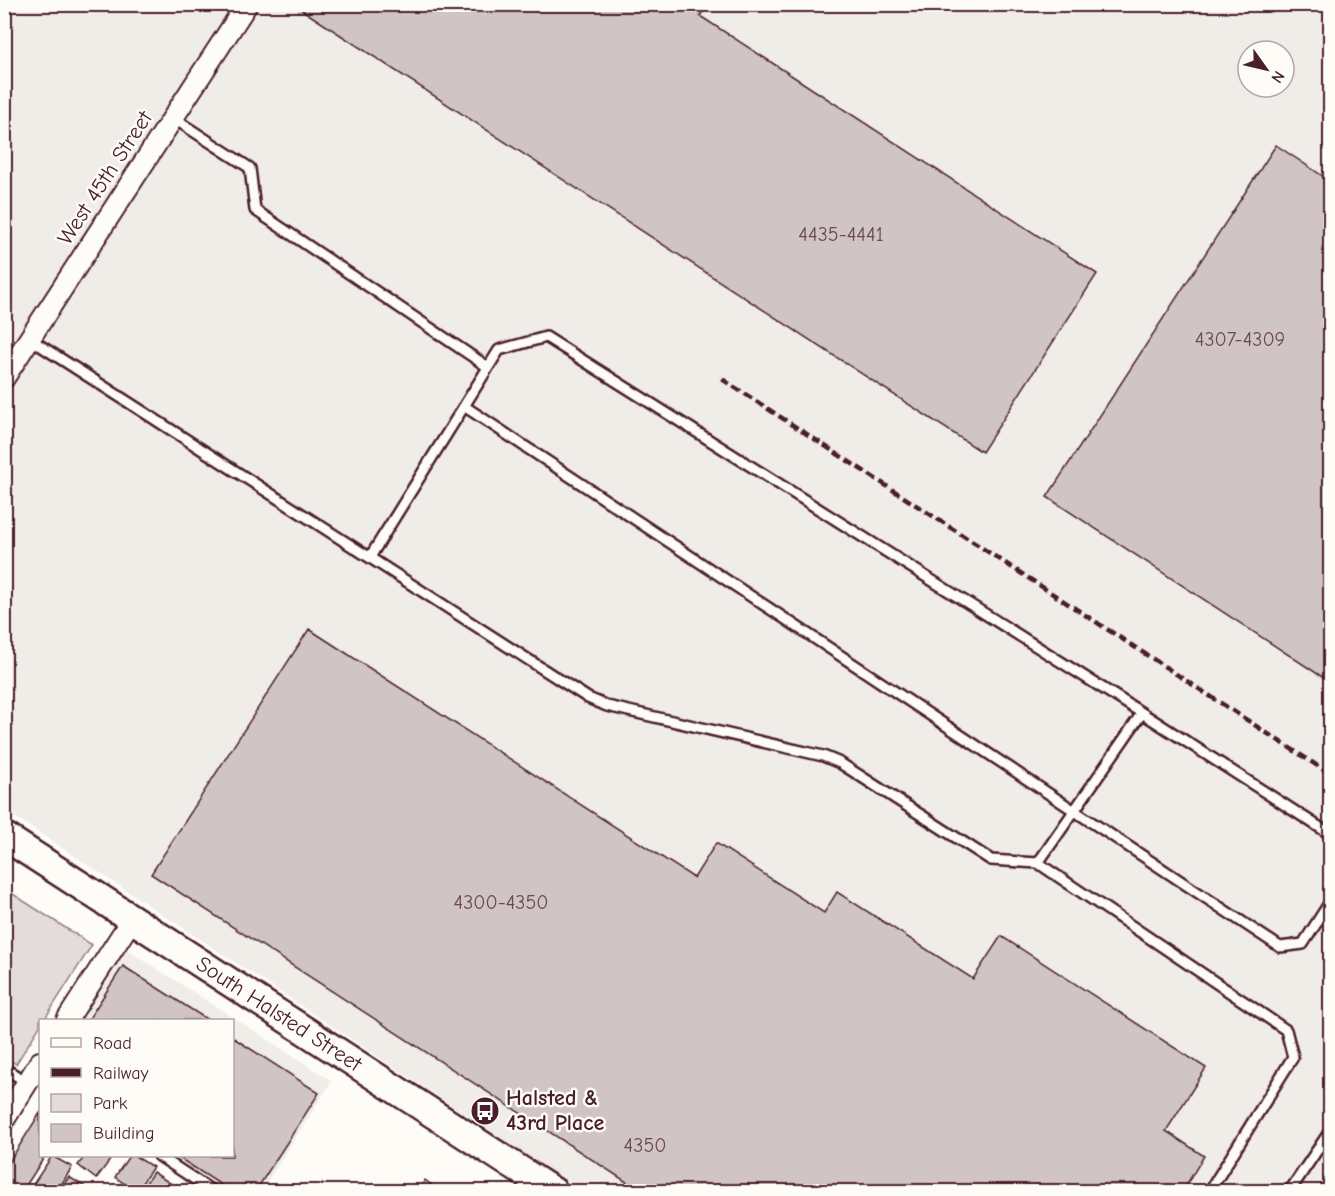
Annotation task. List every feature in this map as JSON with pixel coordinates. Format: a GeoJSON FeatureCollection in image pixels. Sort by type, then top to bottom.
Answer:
{"type":"FeatureCollection","features":[{"type":"Feature","properties":{"kind":"main road","name":"South Halsted Street"},"geometry":{"type":"LineString","coordinates":[[4,836],[554,1191]]}},
{"type":"Feature","properties":{"kind":"street","name":"West 45th Street"},"geometry":{"type":"LineString","coordinates":[[4,378],[246,4]]}},
{"type":"Feature","properties":{"kind":"street"},"geometry":{"type":"LineString","coordinates":[[68,1019],[132,919]]}},
{"type":"Feature","properties":{"kind":"street"},"geometry":{"type":"LineString","coordinates":[[4,1120],[36,1074]]}},
{"type":"Feature","properties":{"kind":"lane"},"geometry":{"type":"LineString","coordinates":[[173,118],[250,168],[255,210],[488,367]]}},
{"type":"Feature","properties":{"kind":"lane"},"geometry":{"type":"LineString","coordinates":[[370,557],[499,350],[546,337],[1330,834]]}},
{"type":"Feature","properties":{"kind":"lane"},"geometry":{"type":"LineString","coordinates":[[30,339],[578,691],[607,706],[823,756],[840,763],[991,860],[1038,863],[1286,1030],[1293,1057],[1209,1191]]}},
{"type":"Feature","properties":{"kind":"lane"},"geometry":{"type":"LineString","coordinates":[[464,406],[1280,947],[1303,944],[1330,902]]}},
{"type":"Feature","properties":{"kind":"lane"},"geometry":{"type":"LineString","coordinates":[[1038,863],[1142,713]]}},
{"type":"Feature","properties":{"kind":"lane"},"geometry":{"type":"LineString","coordinates":[[4,1068],[36,1074]]}},
{"type":"Feature","properties":{"kind":"lane"},"geometry":{"type":"LineString","coordinates":[[1288,1191],[1330,1131]]}},
{"type":"Feature","properties":{"kind":"lane"},"geometry":{"type":"LineString","coordinates":[[162,1157],[214,1191]]}},
{"type":"Feature","properties":{"kind":"shaded area"},"geometry":{"type":"Polygon","coordinates":[[[4,5],[1330,5],[1330,1191],[581,1191],[5,810],[4,5]]]}},
{"type":"Feature","properties":{"kind":"shaded area"},"geometry":{"type":"Polygon","coordinates":[[[126,949],[332,1081],[261,1191],[214,1191],[161,1157],[234,1157],[234,1019],[81,1019],[126,949]]]}},
{"type":"Feature","properties":{"kind":"green space"},"geometry":{"type":"Polygon","coordinates":[[[5,889],[92,945],[45,1019],[39,1019],[39,1028],[16,1064],[5,1057],[5,889]]]}},
{"type":"Feature","properties":{"kind":"building"},"geometry":{"type":"Polygon","coordinates":[[[302,4],[708,4],[700,16],[1097,274],[982,452],[299,8],[302,4]]]}},
{"type":"Feature","properties":{"kind":"building"},"geometry":{"type":"Polygon","coordinates":[[[1276,145],[1330,181],[1330,682],[1047,497],[1276,145]]]}},
{"type":"Feature","properties":{"kind":"building"},"geometry":{"type":"Polygon","coordinates":[[[309,629],[694,878],[716,843],[824,913],[837,892],[973,979],[1001,936],[1206,1068],[1166,1131],[1204,1156],[1182,1192],[642,1192],[151,874],[309,629]]]}},
{"type":"Feature","properties":{"kind":"building"},"geometry":{"type":"Polygon","coordinates":[[[123,966],[206,1019],[89,1019],[123,966]]]}},
{"type":"Feature","properties":{"kind":"building"},"geometry":{"type":"Polygon","coordinates":[[[234,1038],[319,1093],[255,1192],[232,1192],[178,1157],[234,1157],[234,1038]]]}},
{"type":"Feature","properties":{"kind":"building"},"geometry":{"type":"Polygon","coordinates":[[[39,1115],[39,1157],[44,1157],[22,1192],[4,1192],[4,1170],[39,1115]]]}},
{"type":"Feature","properties":{"kind":"building"},"geometry":{"type":"Polygon","coordinates":[[[51,1157],[72,1167],[57,1192],[28,1192],[51,1157]]]}},
{"type":"Feature","properties":{"kind":"building"},"geometry":{"type":"Polygon","coordinates":[[[84,1157],[112,1157],[96,1179],[78,1165],[84,1157]]]}},
{"type":"Feature","properties":{"kind":"building"},"geometry":{"type":"Polygon","coordinates":[[[128,1157],[137,1157],[153,1167],[136,1192],[115,1177],[128,1157]]]}},
{"type":"Feature","properties":{"kind":"building"},"geometry":{"type":"Polygon","coordinates":[[[153,1172],[179,1189],[177,1192],[140,1192],[153,1172]]]}},
{"type":"Feature","properties":{"kind":"building"},"geometry":{"type":"Polygon","coordinates":[[[69,1177],[90,1190],[89,1192],[58,1192],[69,1177]]]}},
{"type":"Feature","properties":{"kind":"building"},"geometry":{"type":"Polygon","coordinates":[[[425,1180],[441,1192],[417,1192],[425,1180]]]}},
{"type":"Feature","properties":{"kind":"railway"},"geometry":{"type":"LineString","coordinates":[[722,379],[1330,774]]}},
{"type":"Feature","properties":{"kind":"place","name":"Halsted & 43rd Place"},"geometry":{"type":"Point","coordinates":[485,1111]}}]}
